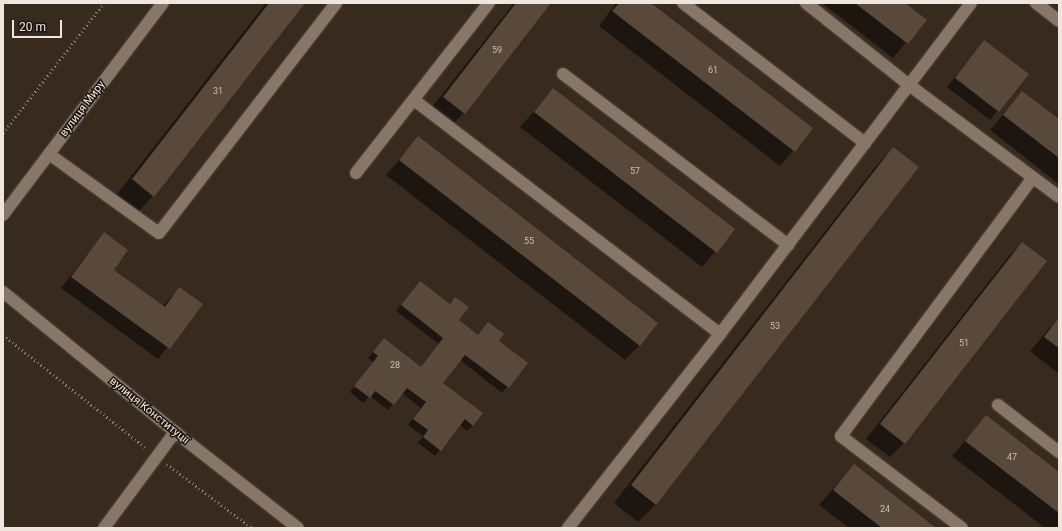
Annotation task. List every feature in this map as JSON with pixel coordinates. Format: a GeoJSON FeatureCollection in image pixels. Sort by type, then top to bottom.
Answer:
{"type":"FeatureCollection","features":[{"type":"Feature","properties":{"kind":"street","name":"вулиця Миру"},"geometry":{"type":"LineString","coordinates":[[3,215],[164,3]]}},
{"type":"Feature","properties":{"kind":"street"},"geometry":{"type":"LineString","coordinates":[[49,154],[159,233],[336,3]]}},
{"type":"Feature","properties":{"kind":"street"},"geometry":{"type":"LineString","coordinates":[[356,173],[489,3]]}},
{"type":"Feature","properties":{"kind":"street"},"geometry":{"type":"LineString","coordinates":[[683,3],[865,143]]}},
{"type":"Feature","properties":{"kind":"street"},"geometry":{"type":"LineString","coordinates":[[806,3],[909,85],[1059,196]]}},
{"type":"Feature","properties":{"kind":"street"},"geometry":{"type":"LineString","coordinates":[[568,528],[720,334],[971,3]]}},
{"type":"Feature","properties":{"kind":"street"},"geometry":{"type":"LineString","coordinates":[[1036,3],[1059,20]]}},
{"type":"Feature","properties":{"kind":"street"},"geometry":{"type":"LineString","coordinates":[[563,74],[788,245]]}},
{"type":"Feature","properties":{"kind":"street"},"geometry":{"type":"LineString","coordinates":[[414,100],[720,334]]}},
{"type":"Feature","properties":{"kind":"street"},"geometry":{"type":"LineString","coordinates":[[962,528],[841,436],[1033,177]]}},
{"type":"Feature","properties":{"kind":"street","name":"вулиця Конституції"},"geometry":{"type":"LineString","coordinates":[[3,292],[175,432],[298,528]]}},
{"type":"Feature","properties":{"kind":"street"},"geometry":{"type":"LineString","coordinates":[[998,405],[1059,452]]}},
{"type":"Feature","properties":{"kind":"street"},"geometry":{"type":"LineString","coordinates":[[104,528],[175,432]]}},
{"type":"Feature","properties":{"kind":"path"},"geometry":{"type":"LineString","coordinates":[[3,133],[104,3]]}},
{"type":"Feature","properties":{"kind":"path"},"geometry":{"type":"LineString","coordinates":[[3,335],[158,457],[252,528]]}},
{"type":"Feature","properties":{"kind":"building"},"geometry":{"type":"Polygon","coordinates":[[[269,3],[305,3],[154,197],[132,179],[269,3]]]}},
{"type":"Feature","properties":{"kind":"building"},"geometry":{"type":"Polygon","coordinates":[[[516,3],[551,3],[465,114],[443,97],[516,3]]]}},
{"type":"Feature","properties":{"kind":"building"},"geometry":{"type":"Polygon","coordinates":[[[619,3],[651,3],[813,128],[795,152],[612,11],[619,3]]]}},
{"type":"Feature","properties":{"kind":"building"},"geometry":{"type":"Polygon","coordinates":[[[855,3],[905,3],[927,20],[908,44],[855,3]]]}},
{"type":"Feature","properties":{"kind":"building"},"geometry":{"type":"Polygon","coordinates":[[[984,40],[1029,74],[999,112],[955,78],[984,40]]]}},
{"type":"Feature","properties":{"kind":"building"},"geometry":{"type":"Polygon","coordinates":[[[553,88],[735,229],[717,253],[534,112],[553,88]]]}},
{"type":"Feature","properties":{"kind":"building"},"geometry":{"type":"Polygon","coordinates":[[[1022,91],[1059,119],[1059,158],[1003,115],[1022,91]]]}},
{"type":"Feature","properties":{"kind":"building"},"geometry":{"type":"Polygon","coordinates":[[[418,136],[658,323],[640,346],[399,160],[418,136]]]}},
{"type":"Feature","properties":{"kind":"building"},"geometry":{"type":"Polygon","coordinates":[[[893,147],[919,167],[656,505],[631,485],[893,147]]]}},
{"type":"Feature","properties":{"kind":"building"},"geometry":{"type":"Polygon","coordinates":[[[104,232],[128,250],[114,270],[165,307],[179,287],[203,304],[170,349],[71,277],[104,232]]]}},
{"type":"Feature","properties":{"kind":"building"},"geometry":{"type":"Polygon","coordinates":[[[1022,242],[1047,261],[905,444],[880,424],[1022,242]]]}},
{"type":"Feature","properties":{"kind":"building"},"geometry":{"type":"Polygon","coordinates":[[[420,281],[450,304],[455,297],[469,307],[459,320],[478,335],[488,322],[504,334],[499,341],[528,363],[509,388],[465,355],[443,383],[483,413],[473,426],[465,419],[441,451],[423,437],[428,430],[413,419],[426,402],[407,388],[394,405],[375,391],[370,398],[354,386],[378,356],[373,352],[384,338],[421,367],[443,338],[401,305],[420,281]]]}},
{"type":"Feature","properties":{"kind":"building"},"geometry":{"type":"Polygon","coordinates":[[[1059,317],[1059,348],[1044,337],[1059,317]]]}},
{"type":"Feature","properties":{"kind":"building"},"geometry":{"type":"Polygon","coordinates":[[[986,415],[1059,472],[1059,513],[965,441],[986,415]]]}},
{"type":"Feature","properties":{"kind":"building"},"geometry":{"type":"Polygon","coordinates":[[[854,464],[936,528],[882,528],[833,490],[854,464]]]}}]}
